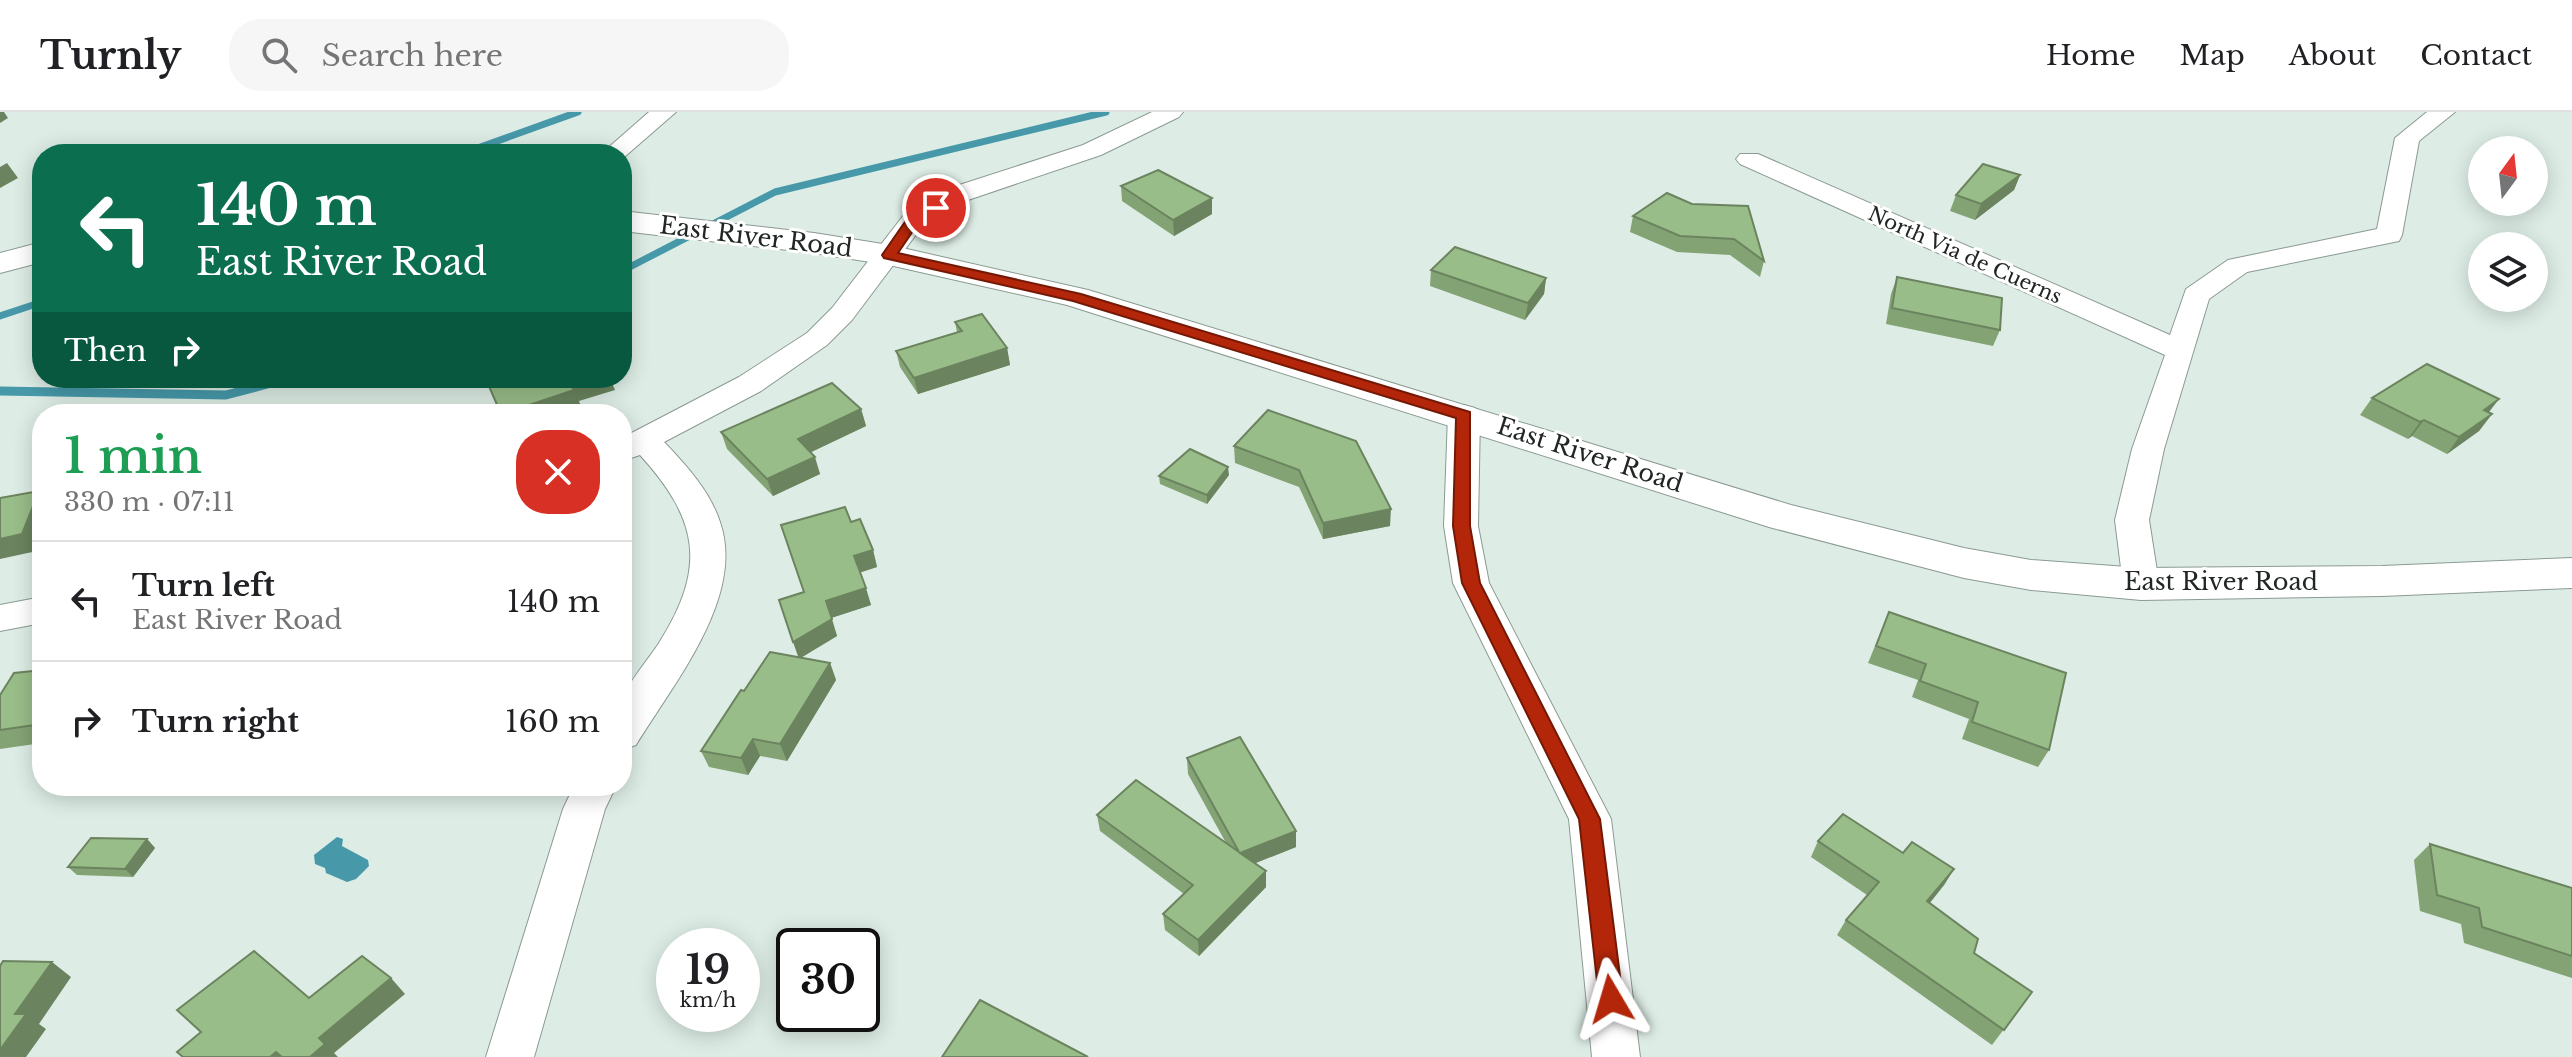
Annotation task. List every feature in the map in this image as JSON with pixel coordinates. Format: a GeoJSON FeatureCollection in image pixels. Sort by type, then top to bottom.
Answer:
{"type":"FeatureCollection","features":[{"type":"Feature","properties":{"kind":"street"},"geometry":{"type":"LineString","coordinates":[[625,144],[664,112]]}},
{"type":"Feature","properties":{"kind":"street"},"geometry":{"type":"LineString","coordinates":[[632,718],[697,613],[709,560],[703,522],[680,479],[634,446],[750,384],[794,356],[842,314],[912,222],[959,194],[1092,150],[1171,112]]}},
{"type":"Feature","properties":{"kind":"street"},"geometry":{"type":"LineString","coordinates":[[2141,584],[2132,520],[2148,449],[2196,295],[2238,266],[2389,235],[2407,138],[2443,112]]}},
{"type":"Feature","properties":{"kind":"street","name":"North Via de Cuerns"},"geometry":{"type":"LineString","coordinates":[[1749,159],[2181,351]]}},
{"type":"Feature","properties":{"kind":"street","name":"East River Road"},"geometry":{"type":"LineString","coordinates":[[632,222],[889,255],[1076,297],[1464,415],[1784,517],[1964,563],[2031,575],[2141,584],[2382,581],[2572,573]]}},
{"type":"Feature","properties":{"kind":"street"},"geometry":{"type":"LineString","coordinates":[[0,263],[32,255]]}},
{"type":"Feature","properties":{"kind":"street"},"geometry":{"type":"LineString","coordinates":[[1464,415],[1461,526],[1471,583],[1590,819],[1616,1057]]}},
{"type":"Feature","properties":{"kind":"street"},"geometry":{"type":"LineString","coordinates":[[0,618],[32,612]]}},
{"type":"Feature","properties":{"kind":"street"},"geometry":{"type":"LineString","coordinates":[[510,1057],[590,796]]}},
{"type":"Feature","properties":{"kind":"water"},"geometry":{"type":"Polygon","coordinates":[[[337,837],[343,839],[342,846],[368,860],[369,866],[356,879],[347,882],[326,873],[325,868],[315,864],[314,855],[337,837]]]}},
{"type":"Feature","properties":{"kind":"building"},"geometry":{"type":"Polygon","coordinates":[[[1983,164],[2020,175],[1981,204],[1956,195],[1983,164]]]}},
{"type":"Feature","properties":{"kind":"building"},"geometry":{"type":"Polygon","coordinates":[[[1158,170],[1212,198],[1173,220],[1121,186],[1158,170]]]}},
{"type":"Feature","properties":{"kind":"building"},"geometry":{"type":"Polygon","coordinates":[[[1667,193],[1692,204],[1748,206],[1764,261],[1734,239],[1680,236],[1633,216],[1667,193]]]}},
{"type":"Feature","properties":{"kind":"building"},"geometry":{"type":"Polygon","coordinates":[[[1455,247],[1546,278],[1528,303],[1431,270],[1455,247]]]}},
{"type":"Feature","properties":{"kind":"building"},"geometry":{"type":"Polygon","coordinates":[[[1897,277],[2002,298],[2000,330],[1892,308],[1897,277]]]}},
{"type":"Feature","properties":{"kind":"building"},"geometry":{"type":"Polygon","coordinates":[[[982,314],[1007,348],[914,378],[896,351],[962,331],[955,322],[982,314]]]}},
{"type":"Feature","properties":{"kind":"building"},"geometry":{"type":"Polygon","coordinates":[[[2427,364],[2499,399],[2484,410],[2492,414],[2459,437],[2372,398],[2427,364]]]}},
{"type":"Feature","properties":{"kind":"building"},"geometry":{"type":"Polygon","coordinates":[[[832,383],[861,409],[798,439],[815,457],[767,479],[721,432],[832,383]]]}},
{"type":"Feature","properties":{"kind":"building"},"geometry":{"type":"Polygon","coordinates":[[[490,388],[574,390],[531,404],[497,404],[490,388]]]}},
{"type":"Feature","properties":{"kind":"building"},"geometry":{"type":"Polygon","coordinates":[[[1268,410],[1356,441],[1391,509],[1323,523],[1299,470],[1234,446],[1268,410]]]}},
{"type":"Feature","properties":{"kind":"building"},"geometry":{"type":"Polygon","coordinates":[[[1190,449],[1228,467],[1207,495],[1159,476],[1190,449]]]}},
{"type":"Feature","properties":{"kind":"building"},"geometry":{"type":"Polygon","coordinates":[[[32,492],[32,509],[22,534],[0,539],[0,498],[32,492]]]}},
{"type":"Feature","properties":{"kind":"building"},"geometry":{"type":"Polygon","coordinates":[[[845,507],[851,522],[860,519],[873,550],[854,556],[866,588],[826,601],[832,619],[793,642],[779,600],[804,592],[781,525],[845,507]]]}},
{"type":"Feature","properties":{"kind":"building"},"geometry":{"type":"Polygon","coordinates":[[[1889,612],[2066,673],[2049,750],[1972,722],[1978,702],[1920,681],[1926,664],[1876,646],[1889,612]]]}},
{"type":"Feature","properties":{"kind":"building"},"geometry":{"type":"Polygon","coordinates":[[[770,652],[830,663],[780,744],[753,739],[741,758],[701,751],[741,690],[744,691],[770,652]]]}},
{"type":"Feature","properties":{"kind":"building"},"geometry":{"type":"Polygon","coordinates":[[[32,671],[32,725],[0,730],[0,695],[14,673],[32,671]]]}},
{"type":"Feature","properties":{"kind":"building"},"geometry":{"type":"Polygon","coordinates":[[[1240,737],[1296,831],[1240,853],[1266,871],[1198,940],[1163,914],[1193,885],[1097,815],[1136,780],[1239,852],[1187,758],[1240,737]]]}},
{"type":"Feature","properties":{"kind":"building"},"geometry":{"type":"Polygon","coordinates":[[[1843,814],[1903,853],[1912,842],[1954,869],[1927,901],[1978,939],[1974,953],[2032,992],[2004,1030],[1846,920],[1879,882],[1818,841],[1843,814]]]}},
{"type":"Feature","properties":{"kind":"building"},"geometry":{"type":"Polygon","coordinates":[[[91,838],[147,839],[125,869],[68,867],[91,838]]]}},
{"type":"Feature","properties":{"kind":"building"},"geometry":{"type":"Polygon","coordinates":[[[2430,844],[2572,888],[2572,956],[2482,927],[2479,908],[2437,895],[2430,844]]]}},
{"type":"Feature","properties":{"kind":"building"},"geometry":{"type":"Polygon","coordinates":[[[254,951],[309,998],[362,956],[391,978],[319,1038],[325,1044],[310,1057],[282,1057],[276,1052],[270,1057],[183,1057],[177,1052],[201,1032],[177,1010],[254,951]]]}},
{"type":"Feature","properties":{"kind":"building"},"geometry":{"type":"Polygon","coordinates":[[[3,961],[52,962],[15,1014],[26,1014],[0,1050],[0,966],[3,961]]]}},
{"type":"Feature","properties":{"kind":"building"},"geometry":{"type":"Polygon","coordinates":[[[980,1000],[1088,1057],[942,1057],[980,1000]]]}},
{"type":"Feature","properties":{"kind":"waterway"},"geometry":{"type":"LineString","coordinates":[[489,144],[578,112]]}},
{"type":"Feature","properties":{"kind":"waterway"},"geometry":{"type":"LineString","coordinates":[[632,266],[775,192],[1106,112]]}},
{"type":"Feature","properties":{"kind":"waterway"},"geometry":{"type":"LineString","coordinates":[[0,316],[32,305]]}},
{"type":"Feature","properties":{"kind":"waterway"},"geometry":{"type":"LineString","coordinates":[[0,391],[226,395],[252,388]]}},
{"type":"Feature","properties":{"kind":"route"},"geometry":{"type":"LineString","coordinates":[[936,208],[912,222],[889,255],[1076,297],[1464,415],[1461,526],[1471,583],[1590,819],[1611,999]]}}]}
